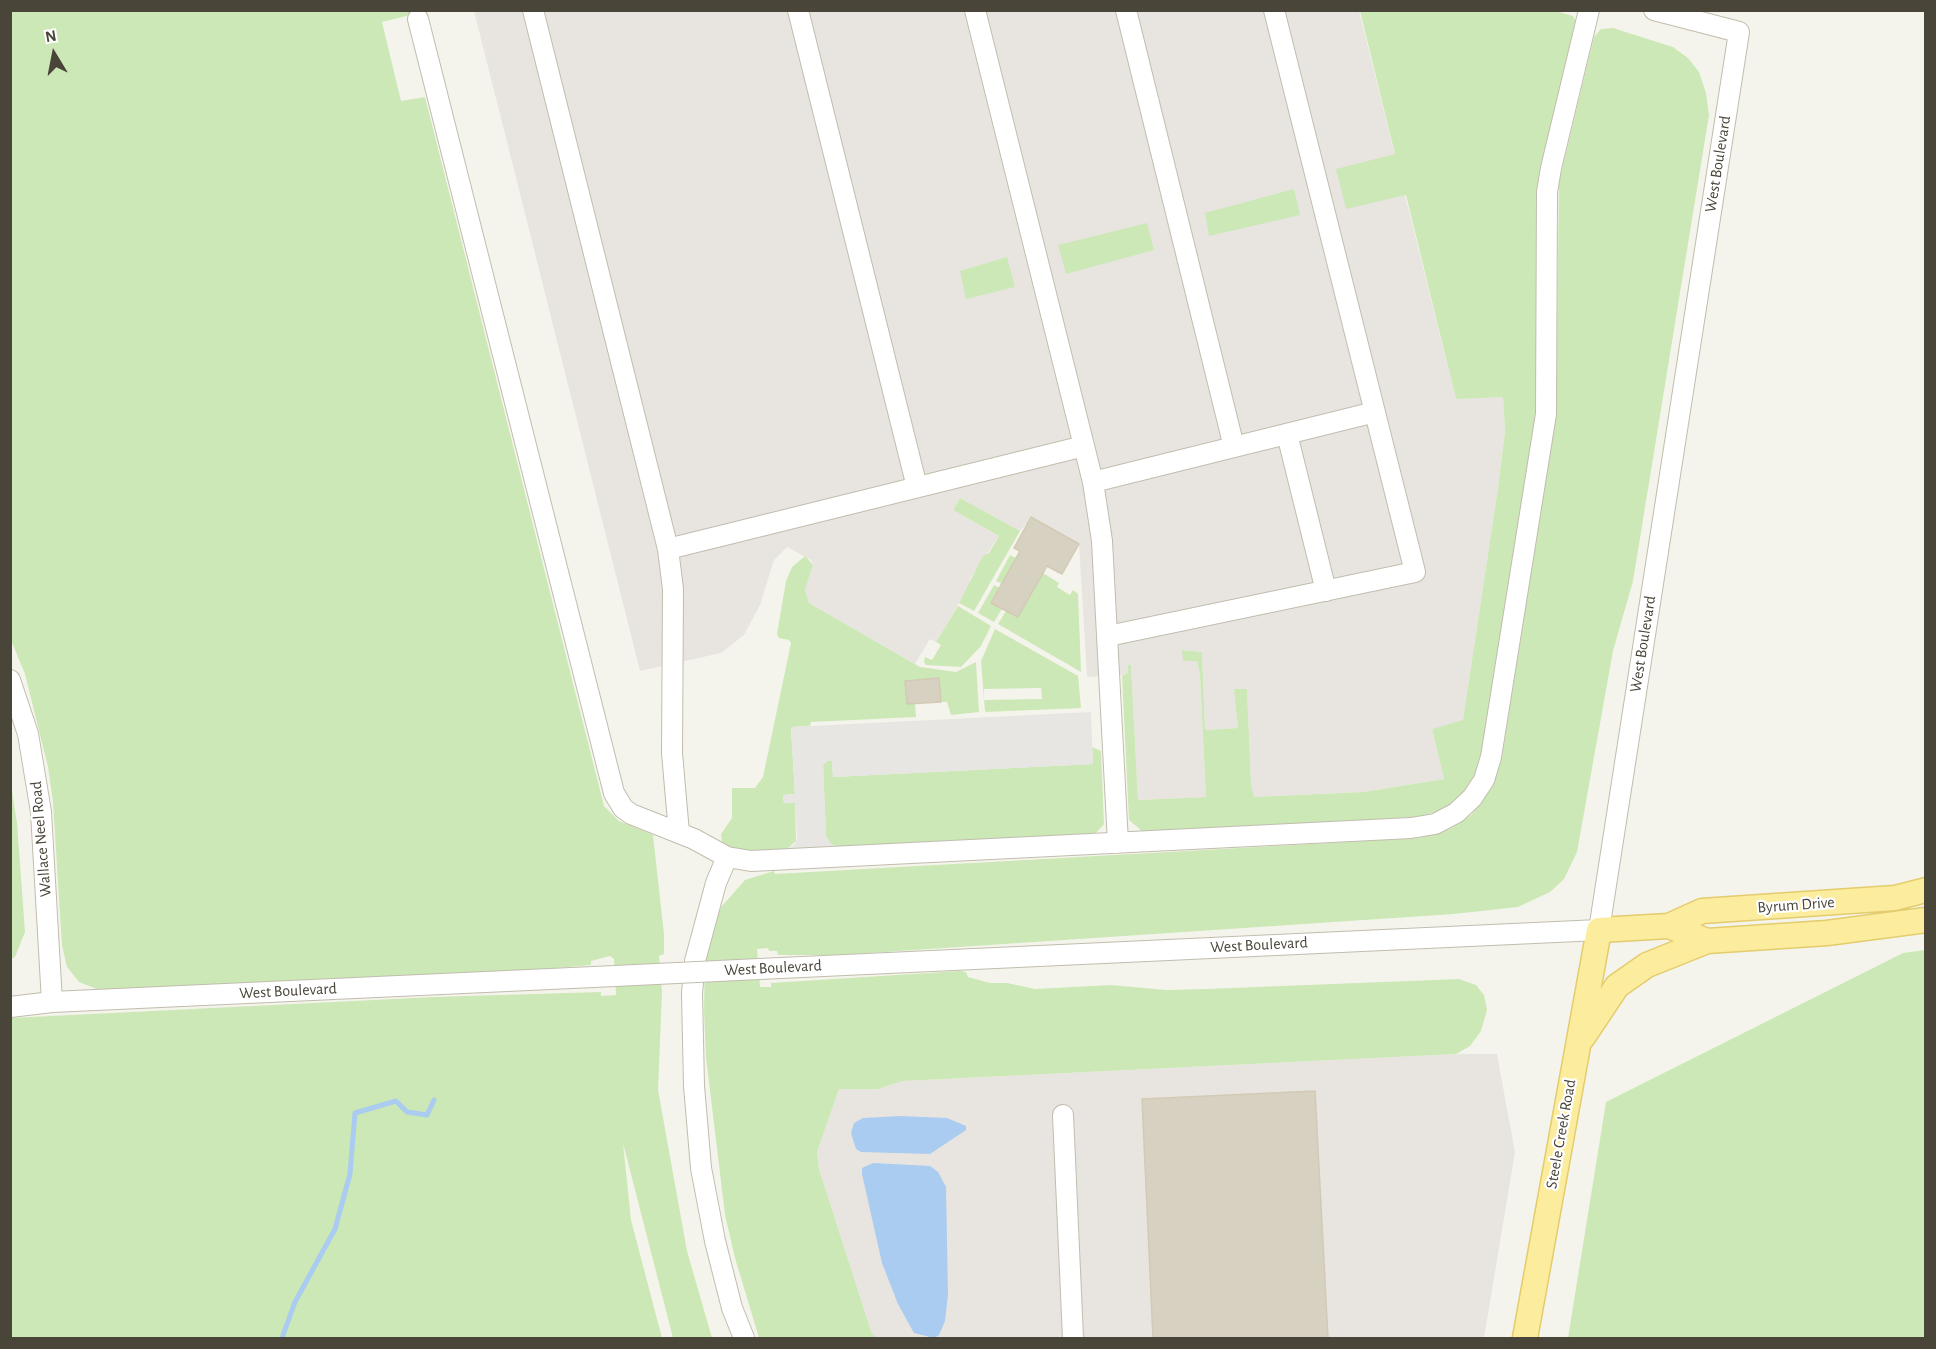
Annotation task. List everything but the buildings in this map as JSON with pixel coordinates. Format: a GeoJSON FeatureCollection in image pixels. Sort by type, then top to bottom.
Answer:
{"type":"FeatureCollection","features":[{"type":"Feature","properties":{"kind":"main road","name":"Byrum Drive"},"geometry":{"type":"LineString","coordinates":[[1599,930],[1669,926],[1702,911],[1895,898],[1926,890]]}},
{"type":"Feature","properties":{"kind":"main road","name":"Byrum Drive"},"geometry":{"type":"LineString","coordinates":[[1669,926],[1707,941],[1827,933],[1926,920]]}},
{"type":"Feature","properties":{"kind":"main road","name":"Steele Creek Road"},"geometry":{"type":"LineString","coordinates":[[1525,1338],[1599,930]]}},
{"type":"Feature","properties":{"kind":"main road"},"geometry":{"type":"LineString","coordinates":[[1578,1044],[1617,986],[1655,961],[1707,941]]}},
{"type":"Feature","properties":{"kind":"street"},"geometry":{"type":"LineString","coordinates":[[533,10],[668,549],[673,588],[672,753],[679,833]]}},
{"type":"Feature","properties":{"kind":"street"},"geometry":{"type":"LineString","coordinates":[[798,10],[917,487]]}},
{"type":"Feature","properties":{"kind":"street"},"geometry":{"type":"LineString","coordinates":[[975,10],[1093,482],[1102,541],[1119,843]]}},
{"type":"Feature","properties":{"kind":"street"},"geometry":{"type":"LineString","coordinates":[[1126,10],[1234,447]]}},
{"type":"Feature","properties":{"kind":"street"},"geometry":{"type":"LineString","coordinates":[[1108,636],[1415,572],[1274,10]]}},
{"type":"Feature","properties":{"kind":"street","name":"West Boulevard"},"geometry":{"type":"LineString","coordinates":[[10,1007],[52,1002],[1599,930],[1739,32],[1654,10]]}},
{"type":"Feature","properties":{"kind":"street"},"geometry":{"type":"LineString","coordinates":[[418,19],[610,784],[618,801],[631,814],[679,833],[727,857],[751,861],[1411,828],[1435,824],[1456,813],[1472,798],[1484,780],[1491,756],[1546,414],[1547,192],[1585,12]]}},
{"type":"Feature","properties":{"kind":"street"},"geometry":{"type":"LineString","coordinates":[[1093,482],[1375,412]]}},
{"type":"Feature","properties":{"kind":"street"},"geometry":{"type":"LineString","coordinates":[[1287,434],[1326,591]]}},
{"type":"Feature","properties":{"kind":"street"},"geometry":{"type":"LineString","coordinates":[[668,549],[1084,446]]}},
{"type":"Feature","properties":{"kind":"street","name":"Wallace Neel Road"},"geometry":{"type":"LineString","coordinates":[[10,680],[28,734],[41,812],[52,1002]]}},
{"type":"Feature","properties":{"kind":"street"},"geometry":{"type":"LineString","coordinates":[[727,857],[716,883],[695,961],[692,993],[694,1086],[701,1168],[715,1241],[732,1308],[744,1338]]}},
{"type":"Feature","properties":{"kind":"street"},"geometry":{"type":"LineString","coordinates":[[1064,1115],[1073,1338]]}},
{"type":"Feature","properties":{"kind":"shaded area"},"geometry":{"type":"Polygon","coordinates":[[[474,11],[1359,11],[1456,399],[1503,396],[1505,431],[1498,488],[1463,721],[1432,729],[1444,779],[1364,792],[1254,797],[1251,785],[1247,689],[1234,689],[1238,728],[1205,730],[1202,652],[1183,650],[1183,661],[1197,661],[1200,675],[1206,797],[1138,800],[1131,665],[1128,665],[1128,673],[1125,675],[1087,677],[1079,544],[1032,517],[1020,531],[960,498],[953,510],[999,536],[970,579],[971,583],[936,642],[930,639],[915,664],[809,603],[805,590],[813,565],[811,560],[787,547],[774,560],[760,605],[744,635],[721,653],[640,671],[474,11]]]}},
{"type":"Feature","properties":{"kind":"shaded area"},"geometry":{"type":"Polygon","coordinates":[[[1091,712],[1093,764],[833,777],[832,761],[827,761],[823,766],[826,836],[831,844],[839,848],[786,850],[795,844],[797,838],[795,803],[784,803],[783,795],[795,794],[791,727],[1091,712]]]}},
{"type":"Feature","properties":{"kind":"shaded area"},"geometry":{"type":"Polygon","coordinates":[[[1456,1054],[1497,1054],[1515,1152],[1484,1338],[876,1338],[871,1331],[819,1169],[817,1152],[839,1089],[878,1089],[903,1081],[1456,1054]]]}},
{"type":"Feature","properties":{"kind":"green space"},"geometry":{"type":"Polygon","coordinates":[[[1553,10],[1573,16],[1576,22],[1543,156],[1537,194],[1536,412],[1481,756],[1472,782],[1457,801],[1446,809],[1417,817],[1143,832],[1129,820],[1122,676],[1128,673],[1128,665],[1131,665],[1138,800],[1206,797],[1200,675],[1197,661],[1183,661],[1182,650],[1202,652],[1205,730],[1238,728],[1234,689],[1247,689],[1251,785],[1254,797],[1364,792],[1444,779],[1432,729],[1463,720],[1498,488],[1505,431],[1503,397],[1456,399],[1406,195],[1346,209],[1336,169],[1395,154],[1360,11],[1553,10]]]}},
{"type":"Feature","properties":{"kind":"green space"},"geometry":{"type":"Polygon","coordinates":[[[10,11],[427,11],[382,22],[401,101],[425,97],[604,806],[619,821],[653,835],[664,934],[664,954],[659,956],[662,992],[658,1090],[687,1251],[712,1338],[673,1338],[623,1143],[631,1220],[662,1338],[11,1338],[11,1018],[434,997],[601,992],[601,996],[616,995],[614,959],[610,956],[591,961],[591,965],[544,969],[102,991],[79,982],[67,967],[62,946],[53,802],[48,767],[25,674],[11,640],[10,11]]]}},
{"type":"Feature","properties":{"kind":"green space"},"geometry":{"type":"Polygon","coordinates":[[[1613,28],[1673,47],[1688,58],[1699,72],[1706,93],[1709,115],[1633,581],[1613,651],[1577,852],[1564,879],[1550,892],[1518,907],[1454,914],[839,955],[778,955],[777,951],[769,951],[768,948],[757,949],[760,987],[771,987],[771,983],[960,971],[966,972],[968,977],[990,983],[1007,983],[1035,989],[1111,985],[1166,990],[1459,979],[1476,985],[1484,995],[1487,1010],[1481,1031],[1470,1046],[1456,1054],[903,1081],[878,1089],[839,1089],[817,1152],[819,1169],[871,1331],[876,1338],[759,1338],[735,1258],[725,1215],[706,1057],[704,1010],[705,953],[715,919],[722,906],[745,880],[774,871],[775,874],[1419,838],[1448,830],[1459,824],[1472,814],[1493,786],[1502,757],[1556,415],[1559,182],[1594,37],[1601,29],[1613,28]]]}},
{"type":"Feature","properties":{"kind":"green space"},"geometry":{"type":"Polygon","coordinates":[[[1294,189],[1300,215],[1209,236],[1205,213],[1294,189]]]}},
{"type":"Feature","properties":{"kind":"green space"},"geometry":{"type":"Polygon","coordinates":[[[1147,223],[1154,250],[1066,274],[1058,245],[1147,223]]]}},
{"type":"Feature","properties":{"kind":"green space"},"geometry":{"type":"Polygon","coordinates":[[[1007,257],[1015,287],[966,299],[960,271],[1007,257]]]}},
{"type":"Feature","properties":{"kind":"green space"},"geometry":{"type":"Polygon","coordinates":[[[960,498],[1020,531],[974,611],[959,603],[983,556],[989,553],[999,536],[953,510],[960,498]]]}},
{"type":"Feature","properties":{"kind":"green space"},"geometry":{"type":"Polygon","coordinates":[[[1010,555],[1016,558],[1002,584],[996,581],[1010,555]]]}},
{"type":"Feature","properties":{"kind":"green space"},"geometry":{"type":"Polygon","coordinates":[[[805,556],[813,565],[805,590],[809,603],[920,667],[956,672],[976,662],[979,712],[951,715],[947,702],[941,702],[939,679],[906,681],[907,704],[915,704],[916,717],[811,722],[810,726],[791,727],[795,794],[783,795],[784,803],[795,803],[796,841],[786,850],[735,850],[722,843],[721,834],[732,818],[732,788],[755,788],[763,777],[791,643],[789,640],[779,638],[777,634],[786,581],[792,567],[805,556]]]}},
{"type":"Feature","properties":{"kind":"green space"},"geometry":{"type":"Polygon","coordinates":[[[1043,573],[1059,583],[1057,587],[1070,595],[1073,590],[1078,594],[1081,672],[998,624],[1006,611],[1018,617],[1043,573]]]}},
{"type":"Feature","properties":{"kind":"green space"},"geometry":{"type":"Polygon","coordinates":[[[994,585],[1000,588],[991,602],[1002,609],[994,622],[978,613],[994,585]]]}},
{"type":"Feature","properties":{"kind":"green space"},"geometry":{"type":"Polygon","coordinates":[[[958,606],[991,626],[981,646],[961,667],[926,665],[925,657],[932,660],[941,645],[936,642],[958,606]]]}},
{"type":"Feature","properties":{"kind":"green space"},"geometry":{"type":"Polygon","coordinates":[[[995,629],[1078,676],[1081,708],[985,712],[984,700],[1042,699],[1041,688],[984,689],[984,699],[981,661],[995,629]]]}},
{"type":"Feature","properties":{"kind":"green space"},"geometry":{"type":"Polygon","coordinates":[[[1092,747],[1101,751],[1104,824],[1095,834],[839,848],[831,844],[826,836],[823,765],[827,761],[832,761],[833,777],[1093,764],[1092,747]]]}},
{"type":"Feature","properties":{"kind":"green space"},"geometry":{"type":"Polygon","coordinates":[[[10,778],[17,823],[25,932],[15,957],[11,959],[10,778]]]}},
{"type":"Feature","properties":{"kind":"green space"},"geometry":{"type":"Polygon","coordinates":[[[1925,950],[1925,1338],[1568,1338],[1606,1102],[1903,953],[1925,950]]]}},
{"type":"Feature","properties":{"kind":"water"},"geometry":{"type":"Polygon","coordinates":[[[900,1116],[947,1118],[966,1126],[966,1130],[930,1154],[861,1152],[856,1149],[851,1133],[854,1123],[863,1118],[900,1116]]]}},
{"type":"Feature","properties":{"kind":"water"},"geometry":{"type":"Polygon","coordinates":[[[873,1163],[930,1166],[938,1172],[946,1187],[948,1295],[945,1321],[939,1335],[934,1338],[914,1333],[898,1304],[882,1263],[862,1174],[862,1168],[873,1163]]]}},
{"type":"Feature","properties":{"kind":"waterway"},"geometry":{"type":"LineString","coordinates":[[282,1338],[295,1302],[335,1229],[350,1174],[355,1113],[396,1101],[407,1112],[427,1115],[434,1100]]}}]}
